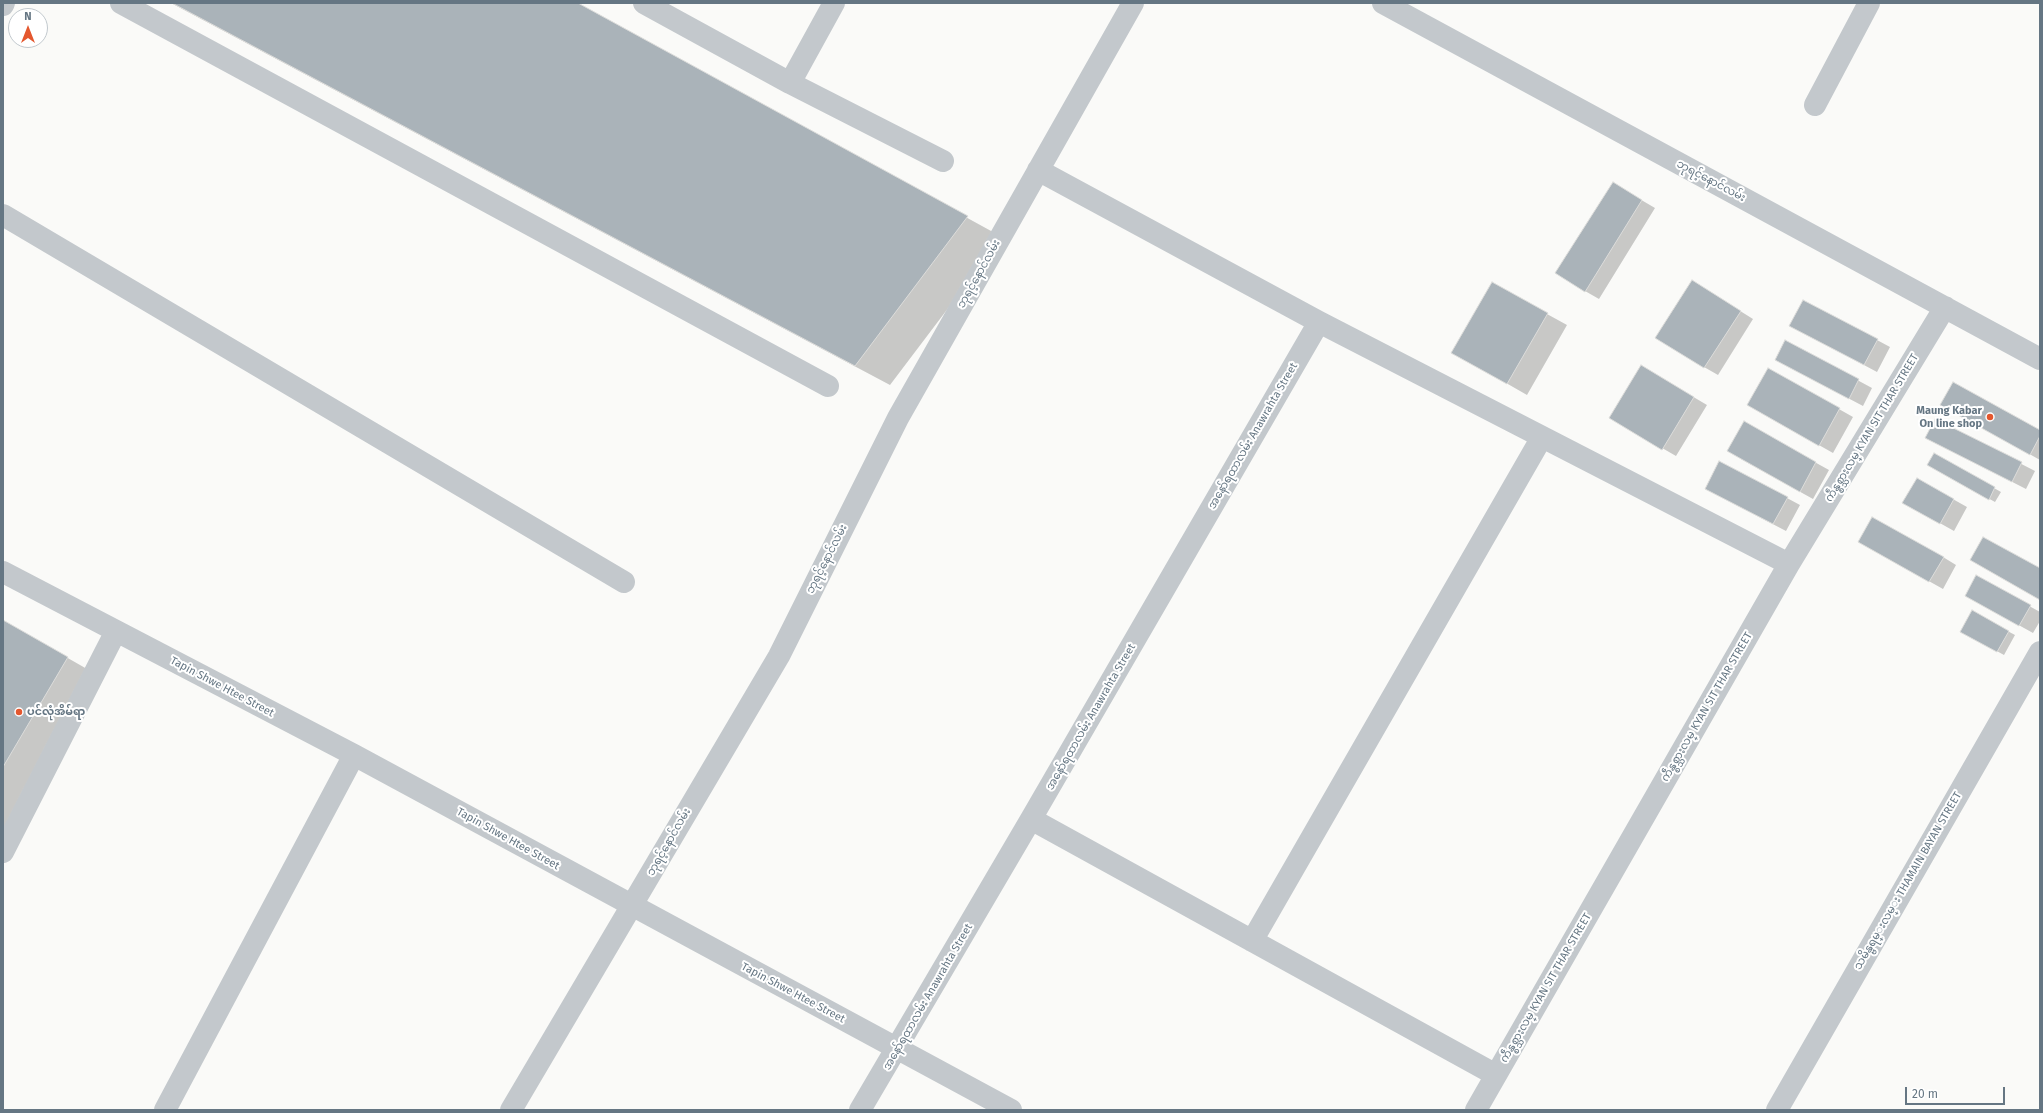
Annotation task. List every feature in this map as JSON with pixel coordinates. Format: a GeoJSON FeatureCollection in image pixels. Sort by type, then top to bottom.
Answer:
{"type":"FeatureCollection","features":[{"type":"Feature","properties":{"kind":"street"},"geometry":{"type":"LineString","coordinates":[[121,3],[828,386]]}},
{"type":"Feature","properties":{"kind":"street"},"geometry":{"type":"LineString","coordinates":[[644,3],[790,83],[943,161]]}},
{"type":"Feature","properties":{"kind":"street"},"geometry":{"type":"LineString","coordinates":[[790,83],[834,3]]}},
{"type":"Feature","properties":{"kind":"street","name":"ဘုရင့်နောင်လမ်း"},"geometry":{"type":"LineString","coordinates":[[511,1110],[779,656],[898,418],[1133,3]]}},
{"type":"Feature","properties":{"kind":"street","name":"ဘုရင့်နောင်လမ်း"},"geometry":{"type":"LineString","coordinates":[[1383,3],[2040,359]]}},
{"type":"Feature","properties":{"kind":"street"},"geometry":{"type":"LineString","coordinates":[[1815,105],[1869,3]]}},
{"type":"Feature","properties":{"kind":"street"},"geometry":{"type":"LineString","coordinates":[[1038,170],[1319,322],[1789,564]]}},
{"type":"Feature","properties":{"kind":"street"},"geometry":{"type":"LineString","coordinates":[[3,215],[624,582]]}},
{"type":"Feature","properties":{"kind":"street","name":"ကဵန္စစ္သားလမ္ KYAN SIT THAR STREET"},"geometry":{"type":"LineString","coordinates":[[1476,1110],[1789,564],[1945,307]]}},
{"type":"Feature","properties":{"kind":"street","name":"အနော်ရထာလမ်း Anawrahta Street"},"geometry":{"type":"LineString","coordinates":[[860,1110],[1031,819],[1319,322]]}},
{"type":"Feature","properties":{"kind":"street"},"geometry":{"type":"LineString","coordinates":[[1252,941],[1542,437]]}},
{"type":"Feature","properties":{"kind":"street","name":"Tapin Shwe Htee Street"},"geometry":{"type":"LineString","coordinates":[[3,572],[354,755],[631,907],[1011,1110]]}},
{"type":"Feature","properties":{"kind":"street"},"geometry":{"type":"LineString","coordinates":[[3,852],[116,631]]}},
{"type":"Feature","properties":{"kind":"street","name":"သမိန္ဗရမ္းလမ္း THAMAIN BAYAN STREET"},"geometry":{"type":"LineString","coordinates":[[1777,1110],[2040,652]]}},
{"type":"Feature","properties":{"kind":"street"},"geometry":{"type":"LineString","coordinates":[[164,1110],[354,755]]}},
{"type":"Feature","properties":{"kind":"street"},"geometry":{"type":"LineString","coordinates":[[1031,819],[1496,1075]]}},
{"type":"Feature","properties":{"kind":"building"},"geometry":{"type":"Polygon","coordinates":[[[172,3],[578,3],[968,216],[855,366],[172,3]]]}},
{"type":"Feature","properties":{"kind":"building"},"geometry":{"type":"Polygon","coordinates":[[[1613,182],[1642,200],[1585,292],[1555,273],[1613,182]]]}},
{"type":"Feature","properties":{"kind":"building"},"geometry":{"type":"Polygon","coordinates":[[[1692,280],[1741,311],[1704,368],[1655,338],[1692,280]]]}},
{"type":"Feature","properties":{"kind":"building"},"geometry":{"type":"Polygon","coordinates":[[[1492,282],[1548,313],[1507,384],[1451,353],[1492,282]]]}},
{"type":"Feature","properties":{"kind":"building"},"geometry":{"type":"Polygon","coordinates":[[[1803,300],[1878,339],[1864,365],[1789,326],[1803,300]]]}},
{"type":"Feature","properties":{"kind":"building"},"geometry":{"type":"Polygon","coordinates":[[[1785,340],[1859,379],[1849,399],[1775,360],[1785,340]]]}},
{"type":"Feature","properties":{"kind":"building"},"geometry":{"type":"Polygon","coordinates":[[[1641,365],[1694,397],[1662,450],[1609,418],[1641,365]]]}},
{"type":"Feature","properties":{"kind":"building"},"geometry":{"type":"Polygon","coordinates":[[[1768,368],[1840,408],[1819,446],[1747,405],[1768,368]]]}},
{"type":"Feature","properties":{"kind":"building","name":"Maung Kabar On line shop"},"geometry":{"type":"Polygon","coordinates":[[[1953,382],[2040,430],[2040,436],[2030,455],[1940,405],[1953,382]]]}},
{"type":"Feature","properties":{"kind":"building"},"geometry":{"type":"Polygon","coordinates":[[[1935,419],[2022,462],[2012,482],[1925,438],[1935,419]]]}},
{"type":"Feature","properties":{"kind":"building"},"geometry":{"type":"Polygon","coordinates":[[[1744,421],[1816,462],[1800,492],[1727,451],[1744,421]]]}},
{"type":"Feature","properties":{"kind":"building"},"geometry":{"type":"Polygon","coordinates":[[[1934,453],[1995,487],[1989,500],[1927,465],[1934,453]]]}},
{"type":"Feature","properties":{"kind":"building"},"geometry":{"type":"Polygon","coordinates":[[[1719,461],[1788,497],[1773,524],[1705,489],[1719,461]]]}},
{"type":"Feature","properties":{"kind":"building"},"geometry":{"type":"Polygon","coordinates":[[[1917,478],[1954,499],[1940,524],[1902,503],[1917,478]]]}},
{"type":"Feature","properties":{"kind":"building"},"geometry":{"type":"Polygon","coordinates":[[[1872,517],[1944,557],[1929,582],[1858,542],[1872,517]]]}},
{"type":"Feature","properties":{"kind":"building"},"geometry":{"type":"Polygon","coordinates":[[[1983,537],[2040,568],[2040,600],[1970,560],[1983,537]]]}},
{"type":"Feature","properties":{"kind":"building"},"geometry":{"type":"Polygon","coordinates":[[[1976,575],[2031,605],[2019,626],[1965,596],[1976,575]]]}},
{"type":"Feature","properties":{"kind":"building"},"geometry":{"type":"Polygon","coordinates":[[[1972,610],[2009,631],[1997,652],[1960,632],[1972,610]]]}},
{"type":"Feature","properties":{"kind":"building","name":"ပင်လုံအိမ်ရာ"},"geometry":{"type":"Polygon","coordinates":[[[3,620],[68,657],[3,767],[3,620]]]}},
{"type":"Feature","properties":{"kind":"place","name":"Maung Kabar On line shop"},"geometry":{"type":"Point","coordinates":[1990,417]}},
{"type":"Feature","properties":{"kind":"place","name":"ပင်လုံအိမ်ရာ"},"geometry":{"type":"Point","coordinates":[19,712]}}]}
